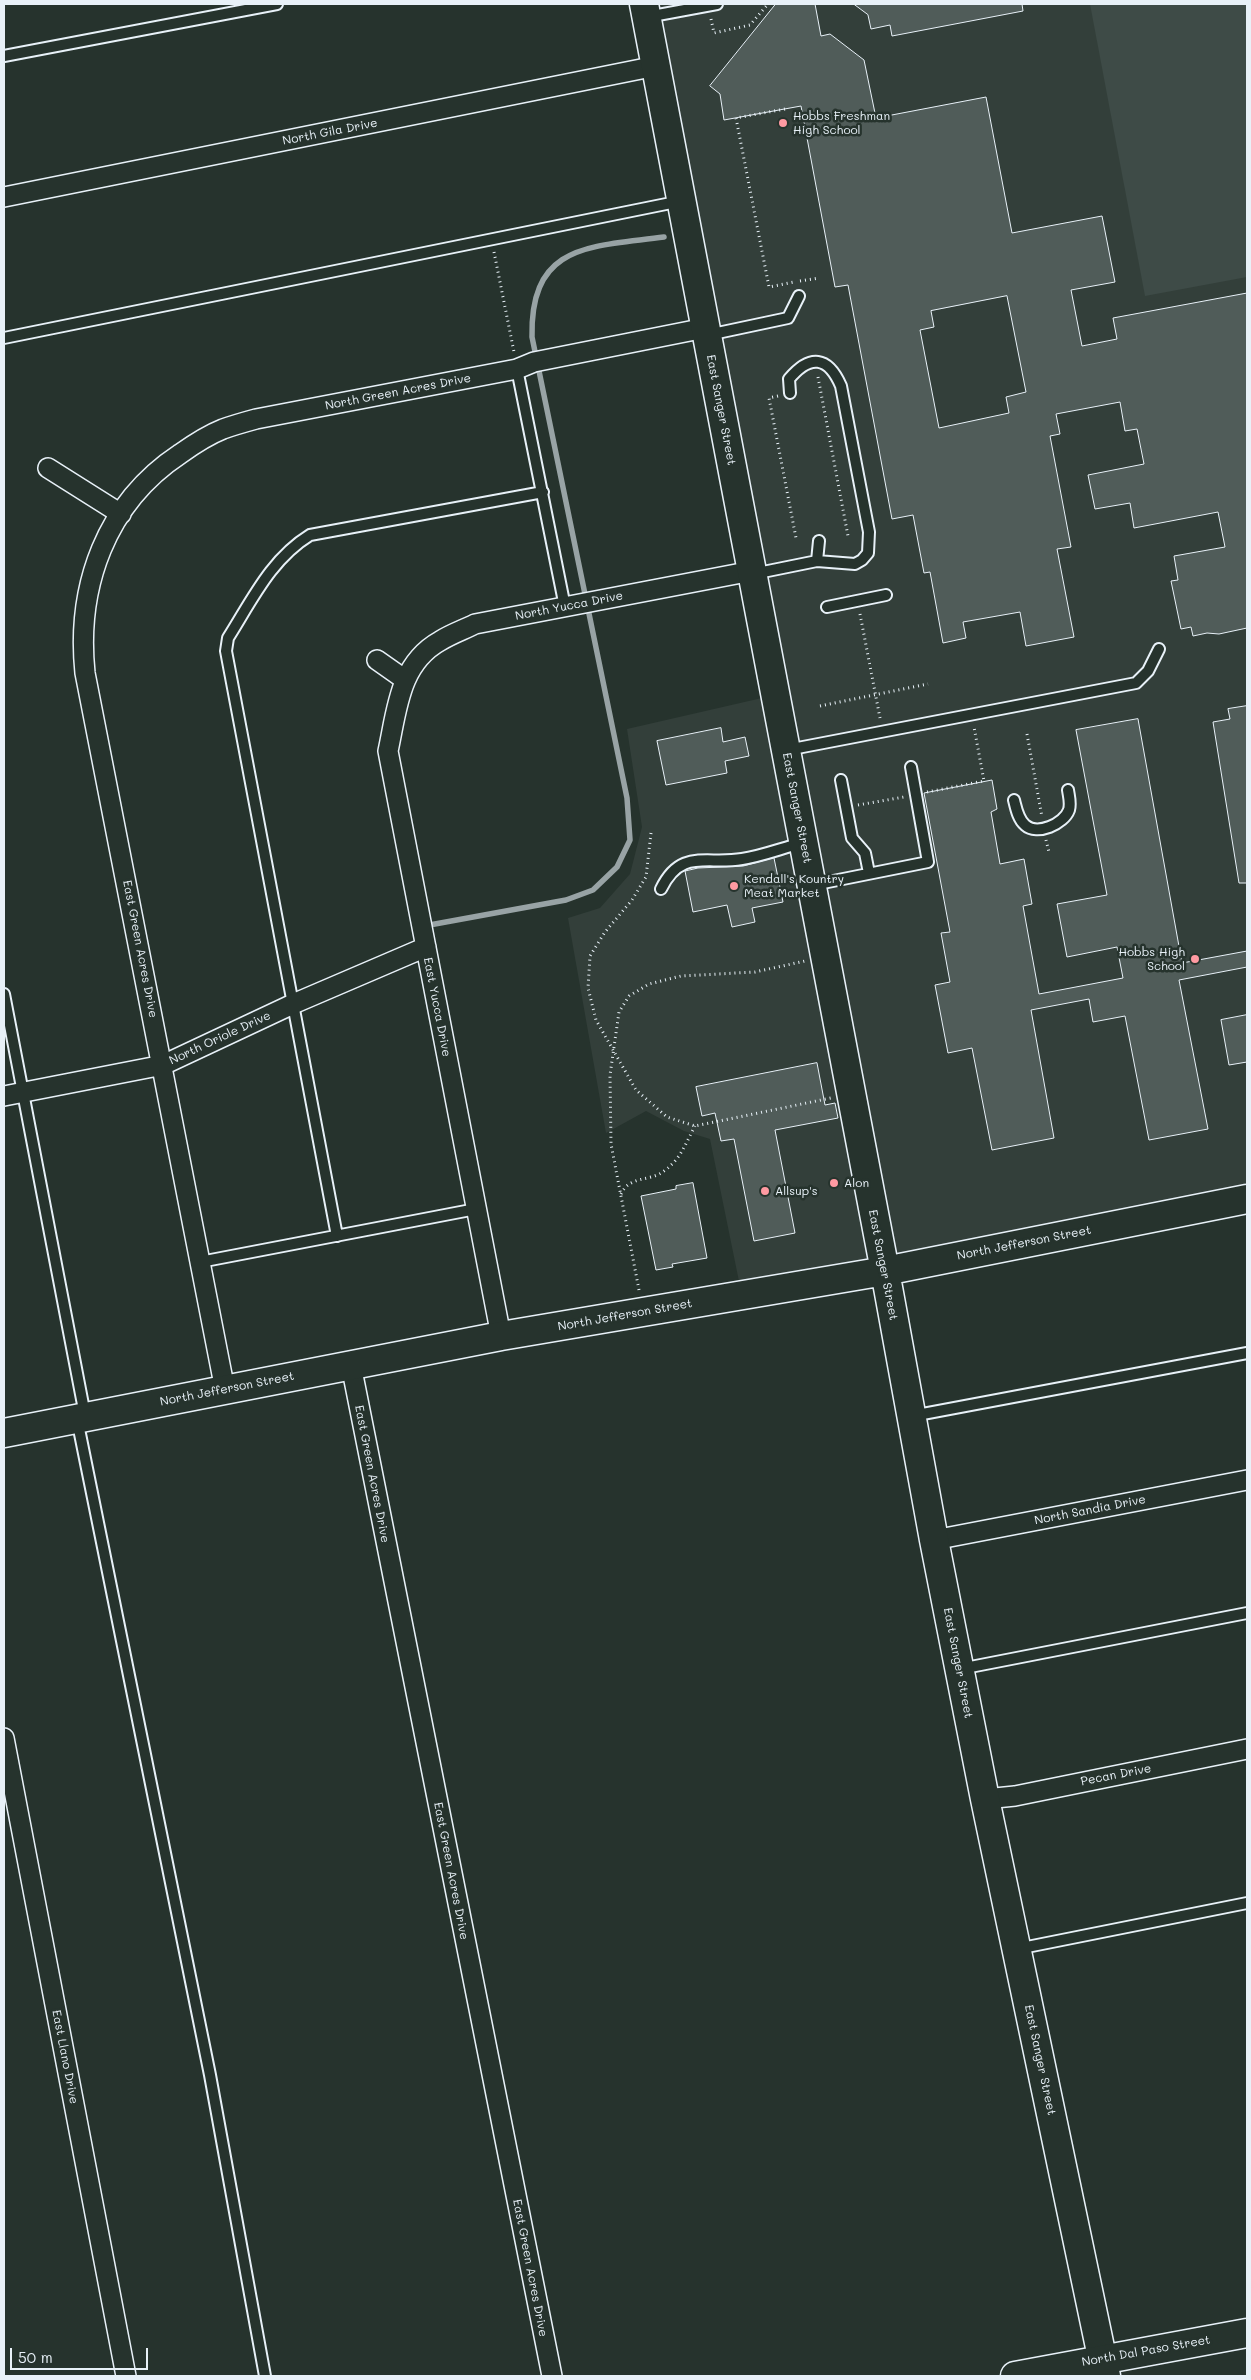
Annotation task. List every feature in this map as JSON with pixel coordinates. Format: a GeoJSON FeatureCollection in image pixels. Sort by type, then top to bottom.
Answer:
{"type":"FeatureCollection","features":[{"type":"Feature","properties":{"kind":"main road","name":"East Sanger Street"},"geometry":{"type":"LineString","coordinates":[[645,11],[959,1669],[1104,2367]]}},
{"type":"Feature","properties":{"kind":"main road","name":"North Jefferson Street"},"geometry":{"type":"LineString","coordinates":[[4,1433],[501,1336],[885,1271],[1247,1199]]}},
{"type":"Feature","properties":{"kind":"main road","name":"North Dal Paso Street"},"geometry":{"type":"LineString","coordinates":[[1015,2376],[1104,2367],[1247,2333]]}},
{"type":"Feature","properties":{"kind":"street","name":"North Gila Drive"},"geometry":{"type":"LineString","coordinates":[[4,197],[656,66]]}},
{"type":"Feature","properties":{"kind":"street","name":"North Green Acres Drive"},"geometry":{"type":"LineString","coordinates":[[121,514],[127,503],[158,469],[201,440],[223,429],[256,419],[533,363],[706,332]]}},
{"type":"Feature","properties":{"kind":"street"},"geometry":{"type":"LineString","coordinates":[[48,468],[121,514]]}},
{"type":"Feature","properties":{"kind":"street","name":"East Green Acres Drive"},"geometry":{"type":"LineString","coordinates":[[121,514],[105,540],[89,582],[84,619],[83,650],[87,682],[225,1390]]}},
{"type":"Feature","properties":{"kind":"street","name":"North Yucca Drive"},"geometry":{"type":"LineString","coordinates":[[404,679],[423,654],[439,641],[475,624],[752,573]]}},
{"type":"Feature","properties":{"kind":"street"},"geometry":{"type":"LineString","coordinates":[[377,660],[404,679]]}},
{"type":"Feature","properties":{"kind":"street","name":"East Yucca Drive"},"geometry":{"type":"LineString","coordinates":[[404,679],[388,751],[501,1336]]}},
{"type":"Feature","properties":{"kind":"street","name":"North Oriole Drive"},"geometry":{"type":"LineString","coordinates":[[13,1094],[163,1065],[293,1004],[426,947]]}},
{"type":"Feature","properties":{"kind":"street","name":"East Green Acres Drive"},"geometry":{"type":"LineString","coordinates":[[351,1365],[552,2376]]}},
{"type":"Feature","properties":{"kind":"street","name":"North Sandia Drive"},"geometry":{"type":"LineString","coordinates":[[934,1540],[1247,1480]]}},
{"type":"Feature","properties":{"kind":"street","name":"East Llano Drive"},"geometry":{"type":"LineString","coordinates":[[4,1738],[126,2376]]}},
{"type":"Feature","properties":{"kind":"street","name":"Pecan Drive"},"geometry":{"type":"LineString","coordinates":[[985,1799],[1015,1796],[1247,1749]]}},
{"type":"Feature","properties":{"kind":"lane"},"geometry":{"type":"LineString","coordinates":[[4,56],[276,4]]}},
{"type":"Feature","properties":{"kind":"lane"},"geometry":{"type":"LineString","coordinates":[[645,11],[691,9],[717,4]]}},
{"type":"Feature","properties":{"kind":"lane"},"geometry":{"type":"LineString","coordinates":[[4,338],[681,201]]}},
{"type":"Feature","properties":{"kind":"lane"},"geometry":{"type":"LineString","coordinates":[[706,332],[788,318],[799,296]]}},
{"type":"Feature","properties":{"kind":"lane"},"geometry":{"type":"LineString","coordinates":[[752,573],[817,561],[855,564],[868,553],[869,532],[841,386],[835,373],[824,362],[815,361],[801,366],[789,379],[786,394]]}},
{"type":"Feature","properties":{"kind":"lane"},"geometry":{"type":"LineString","coordinates":[[533,363],[543,492],[581,604]]}},
{"type":"Feature","properties":{"kind":"lane"},"geometry":{"type":"LineString","coordinates":[[337,1236],[226,651],[228,638],[280,558],[310,535],[543,492]]}},
{"type":"Feature","properties":{"kind":"lane"},"geometry":{"type":"LineString","coordinates":[[817,561],[819,541]]}},
{"type":"Feature","properties":{"kind":"lane"},"geometry":{"type":"LineString","coordinates":[[827,607],[886,594]]}},
{"type":"Feature","properties":{"kind":"lane"},"geometry":{"type":"LineString","coordinates":[[786,751],[1136,682],[1148,671],[1159,649]]}},
{"type":"Feature","properties":{"kind":"lane"},"geometry":{"type":"LineString","coordinates":[[812,885],[928,862],[911,767]]}},
{"type":"Feature","properties":{"kind":"lane"},"geometry":{"type":"LineString","coordinates":[[841,780],[852,838],[865,852],[869,874]]}},
{"type":"Feature","properties":{"kind":"lane"},"geometry":{"type":"LineString","coordinates":[[1014,800],[1016,812],[1025,825],[1034,830],[1054,826],[1068,812],[1070,801],[1068,790]]}},
{"type":"Feature","properties":{"kind":"lane"},"geometry":{"type":"LineString","coordinates":[[661,889],[668,875],[678,866],[703,859],[740,860],[803,843]]}},
{"type":"Feature","properties":{"kind":"lane"},"geometry":{"type":"LineString","coordinates":[[4,994],[13,1094],[81,1418],[210,2075],[265,2376]]}},
{"type":"Feature","properties":{"kind":"lane"},"geometry":{"type":"LineString","coordinates":[[200,1262],[476,1209]]}},
{"type":"Feature","properties":{"kind":"lane"},"geometry":{"type":"LineString","coordinates":[[911,1416],[1247,1353]]}},
{"type":"Feature","properties":{"kind":"lane"},"geometry":{"type":"LineString","coordinates":[[959,1669],[1247,1613]]}},
{"type":"Feature","properties":{"kind":"lane"},"geometry":{"type":"LineString","coordinates":[[1016,1949],[1247,1903]]}},
{"type":"Feature","properties":{"kind":"path"},"geometry":{"type":"LineString","coordinates":[[691,9],[711,18],[714,33],[750,25],[768,4]]}},
{"type":"Feature","properties":{"kind":"path"},"geometry":{"type":"LineString","coordinates":[[785,109],[736,118],[769,287],[819,278]]}},
{"type":"Feature","properties":{"kind":"path"},"geometry":{"type":"LineString","coordinates":[[492,239],[533,363]]}},
{"type":"Feature","properties":{"kind":"path"},"geometry":{"type":"LineString","coordinates":[[815,361],[848,536]]}},
{"type":"Feature","properties":{"kind":"path"},"geometry":{"type":"LineString","coordinates":[[786,394],[769,398],[796,538]]}},
{"type":"Feature","properties":{"kind":"path"},"geometry":{"type":"LineString","coordinates":[[857,601],[882,732]]}},
{"type":"Feature","properties":{"kind":"path"},"geometry":{"type":"LineString","coordinates":[[820,706],[928,684]]}},
{"type":"Feature","properties":{"kind":"path"},"geometry":{"type":"LineString","coordinates":[[856,806],[984,781],[973,721]]}},
{"type":"Feature","properties":{"kind":"path"},"geometry":{"type":"LineString","coordinates":[[1027,734],[1049,852]]}},
{"type":"Feature","properties":{"kind":"path"},"geometry":{"type":"LineString","coordinates":[[651,833],[646,877],[632,900],[605,932],[590,956],[588,988],[596,1020],[636,1090],[668,1117],[695,1126],[851,1094]]}},
{"type":"Feature","properties":{"kind":"path"},"geometry":{"type":"LineString","coordinates":[[644,1312],[611,1144],[610,1075],[619,1012],[629,996],[649,984],[681,976],[755,972],[825,957]]}},
{"type":"Feature","properties":{"kind":"path"},"geometry":{"type":"LineString","coordinates":[[621,1195],[625,1186],[663,1172],[680,1156],[695,1126]]}},
{"type":"Feature","properties":{"kind":"shaded area"},"geometry":{"type":"Polygon","coordinates":[[[644,4],[1247,4],[1247,1201],[742,1296],[710,1139],[684,1131],[646,1111],[606,1133],[568,918],[600,908],[630,874],[642,827],[627,729],[775,695],[644,4]]]}},
{"type":"Feature","properties":{"kind":"shaded area"},"geometry":{"type":"Polygon","coordinates":[[[1090,4],[1247,4],[1247,277],[1145,296],[1090,4]]]}},
{"type":"Feature","properties":{"kind":"building","name":"Hobbs Freshman High School"},"geometry":{"type":"Polygon","coordinates":[[[776,4],[815,4],[821,36],[830,34],[864,60],[876,118],[986,97],[1012,233],[1102,216],[1115,282],[1071,290],[1082,346],[1117,339],[1113,318],[1247,293],[1247,628],[1219,634],[1207,633],[1193,636],[1191,627],[1181,629],[1171,581],[1178,580],[1174,556],[1225,547],[1218,512],[1134,528],[1130,503],[1095,509],[1088,475],[1144,464],[1137,429],[1125,431],[1120,402],[1056,414],[1060,434],[1050,436],[1071,547],[1057,549],[1074,637],[1026,646],[1020,612],[963,622],[966,638],[943,643],[930,572],[924,573],[913,515],[892,519],[848,285],[835,287],[801,106],[724,120],[720,94],[710,86],[776,4]],[[1007,296],[931,311],[934,327],[920,330],[939,428],[1009,413],[1006,397],[1026,392],[1007,296]]]}},
{"type":"Feature","properties":{"kind":"building"},"geometry":{"type":"Polygon","coordinates":[[[854,4],[1022,4],[1023,11],[892,36],[890,25],[871,29],[868,15],[854,4]]]}},
{"type":"Feature","properties":{"kind":"building"},"geometry":{"type":"Polygon","coordinates":[[[1247,706],[1247,883],[1239,883],[1213,722],[1230,719],[1228,709],[1247,706]]]}},
{"type":"Feature","properties":{"kind":"building"},"geometry":{"type":"Polygon","coordinates":[[[1138,719],[1182,963],[1247,951],[1247,967],[1179,980],[1208,1129],[1149,1140],[1125,1016],[1093,1022],[1089,999],[1031,1010],[1054,1138],[992,1150],[972,1048],[948,1053],[935,985],[950,982],[941,933],[950,932],[924,793],[992,780],[997,809],[991,812],[1000,864],[1024,859],[1032,904],[1023,906],[1039,994],[1123,978],[1117,947],[1067,957],[1057,904],[1107,895],[1076,730],[1138,719]]]}},
{"type":"Feature","properties":{"kind":"building"},"geometry":{"type":"Polygon","coordinates":[[[721,728],[723,742],[745,737],[749,756],[725,761],[727,773],[666,785],[657,741],[721,728]]]}},
{"type":"Feature","properties":{"kind":"building","name":"Kendall's Kountry Meat Market"},"geometry":{"type":"Polygon","coordinates":[[[774,858],[783,902],[752,908],[755,922],[732,927],[727,905],[693,912],[685,871],[698,868],[743,866],[774,858]]]}},
{"type":"Feature","properties":{"kind":"building"},"geometry":{"type":"Polygon","coordinates":[[[1247,1015],[1247,1062],[1229,1065],[1221,1020],[1247,1015]]]}},
{"type":"Feature","properties":{"kind":"building"},"geometry":{"type":"Polygon","coordinates":[[[817,1063],[825,1105],[835,1103],[838,1118],[775,1130],[795,1233],[754,1241],[734,1139],[721,1141],[715,1113],[702,1116],[696,1087],[817,1063]]]}},
{"type":"Feature","properties":{"kind":"building"},"geometry":{"type":"Polygon","coordinates":[[[693,1183],[707,1258],[672,1264],[673,1267],[656,1270],[641,1196],[676,1189],[676,1186],[693,1183]]]}},
{"type":"Feature","properties":{"kind":"waterway"},"geometry":{"type":"LineString","coordinates":[[424,926],[566,900],[593,890],[617,867],[630,840],[627,798],[532,337],[534,306],[542,283],[554,266],[570,255],[590,248],[613,243],[664,237]]}},
{"type":"Feature","properties":{"kind":"place","name":"Hobbs Freshman High School"},"geometry":{"type":"Point","coordinates":[783,123]}},
{"type":"Feature","properties":{"kind":"place","name":"Kendall's Kountry Meat Market"},"geometry":{"type":"Point","coordinates":[734,886]}},
{"type":"Feature","properties":{"kind":"place","name":"Hobbs High School"},"geometry":{"type":"Point","coordinates":[1195,959]}},
{"type":"Feature","properties":{"kind":"place","name":"Alon"},"geometry":{"type":"Point","coordinates":[834,1183]}},
{"type":"Feature","properties":{"kind":"place","name":"Allsup's"},"geometry":{"type":"Point","coordinates":[765,1191]}}]}
